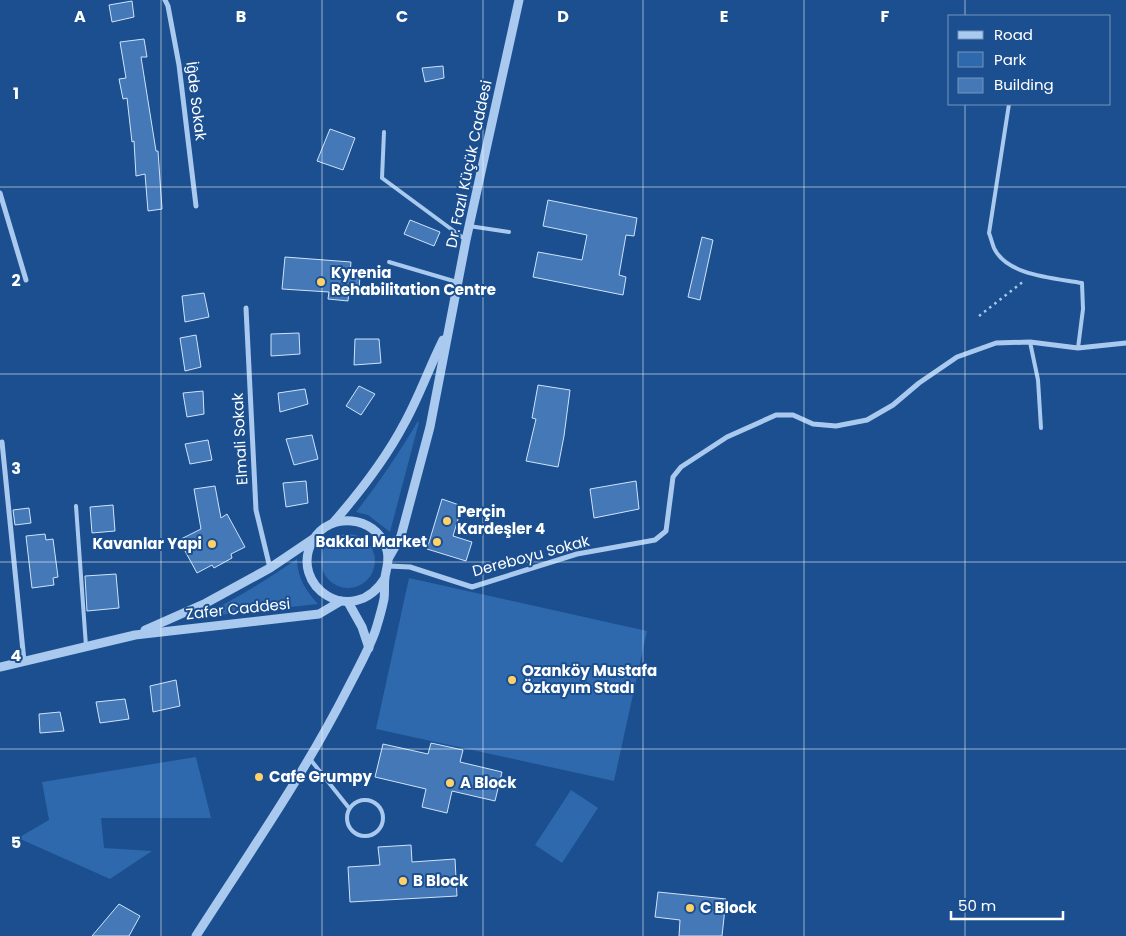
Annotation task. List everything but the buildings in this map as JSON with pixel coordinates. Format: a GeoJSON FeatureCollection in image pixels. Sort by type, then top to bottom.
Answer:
{"type":"FeatureCollection","features":[{"type":"Feature","properties":{"kind":"street","name":"İĝde Sokak"},"geometry":{"type":"LineString","coordinates":[[165,0],[168,6],[179,65],[196,206]]}},
{"type":"Feature","properties":{"kind":"street","name":"Dr. Fazıl Küçük Caddesi"},"geometry":{"type":"LineString","coordinates":[[388,562],[401,536],[430,427],[446,334],[519,0]]}},
{"type":"Feature","properties":{"kind":"street"},"geometry":{"type":"LineString","coordinates":[[0,193],[26,280]]}},
{"type":"Feature","properties":{"kind":"street","name":"Elmali Sokak"},"geometry":{"type":"LineString","coordinates":[[246,308],[256,510],[270,568]]}},
{"type":"Feature","properties":{"kind":"street","name":"Dr. Fazıl Küçük Caddesi"},"geometry":{"type":"LineString","coordinates":[[333,523],[364,487],[388,452],[405,423],[430,365],[446,334]]}},
{"type":"Feature","properties":{"kind":"street","name":"Dereboyu Sokak"},"geometry":{"type":"LineString","coordinates":[[388,562],[472,587],[577,554],[655,540],[666,531],[673,477],[681,466],[727,438],[776,415],[793,415],[813,424],[836,426],[867,420],[893,405],[919,383],[957,357],[996,343],[1030,342],[1078,348],[1126,343]]}},
{"type":"Feature","properties":{"kind":"street"},"geometry":{"type":"LineString","coordinates":[[2,442],[24,661]]}},
{"type":"Feature","properties":{"kind":"street"},"geometry":{"type":"LineString","coordinates":[[196,936],[309,758],[335,713],[369,648],[384,600],[388,562],[386,547],[370,527],[358,522],[345,520],[333,523],[322,530],[314,539],[308,551],[307,565],[311,578],[318,589],[328,597],[344,602],[359,600],[379,588],[385,578]]}},
{"type":"Feature","properties":{"kind":"street","name":"Zafer Caddesi"},"geometry":{"type":"LineString","coordinates":[[0,666],[87,647],[135,634],[206,603],[270,568],[314,539]]}},
{"type":"Feature","properties":{"kind":"street"},"geometry":{"type":"LineString","coordinates":[[344,602],[362,627],[369,648]]}},
{"type":"Feature","properties":{"kind":"street","name":"Zafer Caddesi"},"geometry":{"type":"LineString","coordinates":[[135,634],[319,614],[344,602]]}},
{"type":"Feature","properties":{"kind":"lane"},"geometry":{"type":"LineString","coordinates":[[1008,105],[989,233],[994,249],[1002,259],[1018,270],[1082,283],[1083,309],[1078,348]]}},
{"type":"Feature","properties":{"kind":"lane"},"geometry":{"type":"LineString","coordinates":[[384,132],[382,178],[466,240]]}},
{"type":"Feature","properties":{"kind":"lane"},"geometry":{"type":"LineString","coordinates":[[469,226],[509,232]]}},
{"type":"Feature","properties":{"kind":"lane"},"geometry":{"type":"LineString","coordinates":[[389,262],[457,282]]}},
{"type":"Feature","properties":{"kind":"lane"},"geometry":{"type":"LineString","coordinates":[[1030,342],[1038,380],[1041,428]]}},
{"type":"Feature","properties":{"kind":"lane"},"geometry":{"type":"LineString","coordinates":[[76,506],[87,647]]}},
{"type":"Feature","properties":{"kind":"lane"},"geometry":{"type":"LineString","coordinates":[[309,758],[349,808],[347,818],[349,828],[357,835],[367,836],[377,832],[382,823],[382,813],[377,804],[368,800],[357,801],[349,808]]}},
{"type":"Feature","properties":{"kind":"path"},"geometry":{"type":"LineString","coordinates":[[979,316],[1033,274]]}},
{"type":"Feature","properties":{"kind":"green space"},"geometry":{"type":"Polygon","coordinates":[[[418,421],[390,532],[368,515],[356,512],[404,445],[418,421]]]}},
{"type":"Feature","properties":{"kind":"green space"},"geometry":{"type":"Polygon","coordinates":[[[348,534],[358,536],[367,542],[373,551],[375,561],[373,571],[367,580],[358,586],[348,588],[338,586],[329,580],[323,571],[321,561],[323,551],[329,542],[338,536],[348,534]]]}},
{"type":"Feature","properties":{"kind":"green space"},"geometry":{"type":"Polygon","coordinates":[[[297,559],[297,566],[303,583],[318,604],[201,617],[250,589],[297,559]]]}},
{"type":"Feature","properties":{"kind":"green space","name":"Ozanköy Mustafa Özkayım Stadı"},"geometry":{"type":"Polygon","coordinates":[[[409,578],[647,631],[614,781],[376,729],[409,578]]]}},
{"type":"Feature","properties":{"kind":"green space"},"geometry":{"type":"Polygon","coordinates":[[[196,757],[211,818],[101,818],[104,848],[152,851],[110,879],[18,838],[49,820],[42,782],[196,757]]]}},
{"type":"Feature","properties":{"kind":"green space"},"geometry":{"type":"Polygon","coordinates":[[[571,790],[598,808],[562,863],[535,845],[571,790]]]}},
{"type":"Feature","properties":{"kind":"place","name":"Kyrenia Rehabilitation Centre"},"geometry":{"type":"Point","coordinates":[321,282]}},
{"type":"Feature","properties":{"kind":"place","name":"Perçin Kardeşler 4"},"geometry":{"type":"Point","coordinates":[447,521]}},
{"type":"Feature","properties":{"kind":"place","name":"Bakkal Market"},"geometry":{"type":"Point","coordinates":[437,542]}},
{"type":"Feature","properties":{"kind":"place","name":"Kavanlar Yapi"},"geometry":{"type":"Point","coordinates":[212,544]}},
{"type":"Feature","properties":{"kind":"place","name":"Ozanköy Mustafa Özkayım Stadı"},"geometry":{"type":"Point","coordinates":[512,680]}},
{"type":"Feature","properties":{"kind":"place","name":"Cafe Grumpy"},"geometry":{"type":"Point","coordinates":[259,777]}},
{"type":"Feature","properties":{"kind":"place","name":"A Block"},"geometry":{"type":"Point","coordinates":[450,783]}},
{"type":"Feature","properties":{"kind":"place","name":"B Block"},"geometry":{"type":"Point","coordinates":[403,881]}},
{"type":"Feature","properties":{"kind":"place","name":"C Block"},"geometry":{"type":"Point","coordinates":[690,908]}}]}
